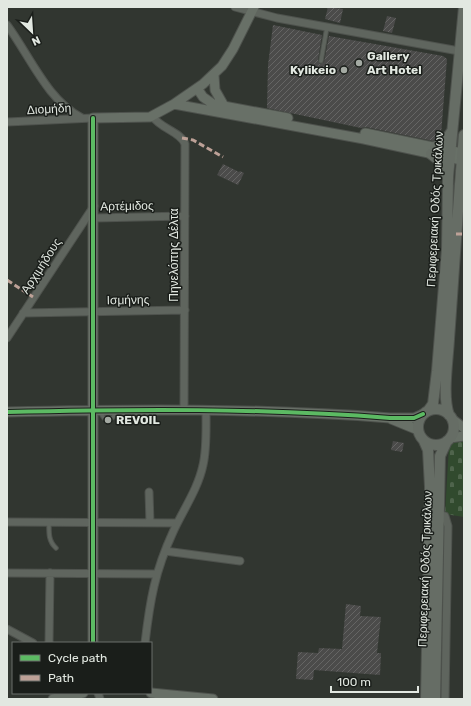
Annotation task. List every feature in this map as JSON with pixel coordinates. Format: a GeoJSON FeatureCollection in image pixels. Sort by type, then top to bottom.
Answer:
{"type":"FeatureCollection","features":[{"type":"Feature","properties":{"kind":"main road","name":"Περιφερειακή Οδός Τρικάλων"},"geometry":{"type":"LineString","coordinates":[[425,413],[433,404],[438,363],[447,249],[448,177],[464,7]]}},
{"type":"Feature","properties":{"kind":"main road"},"geometry":{"type":"LineString","coordinates":[[448,177],[433,150],[445,141],[452,132]]}},
{"type":"Feature","properties":{"kind":"main road","name":"Περιφερειακή Οδός Τρικάλων"},"geometry":{"type":"LineString","coordinates":[[451,417],[446,406],[464,135]]}},
{"type":"Feature","properties":{"kind":"main road"},"geometry":{"type":"LineString","coordinates":[[441,410],[451,417],[454,428],[448,439],[438,445],[424,441],[418,430],[418,423],[425,413],[441,410]]}},
{"type":"Feature","properties":{"kind":"main road","name":"Περιφερειακή Οδός Τρικάλων"},"geometry":{"type":"LineString","coordinates":[[435,699],[440,515],[440,456],[448,439]]}},
{"type":"Feature","properties":{"kind":"main road","name":"Περιφερειακή Οδός Τρικάλων"},"geometry":{"type":"LineString","coordinates":[[424,441],[428,450],[430,487],[426,699]]}},
{"type":"Feature","properties":{"kind":"street"},"geometry":{"type":"LineString","coordinates":[[235,7],[327,27],[459,51]]}},
{"type":"Feature","properties":{"kind":"street"},"geometry":{"type":"LineString","coordinates":[[93,642],[93,522],[96,410],[93,118],[152,116],[195,90],[214,75],[230,56],[253,10]]}},
{"type":"Feature","properties":{"kind":"street"},"geometry":{"type":"LineString","coordinates":[[7,25],[55,96],[71,112],[82,118]]}},
{"type":"Feature","properties":{"kind":"street"},"geometry":{"type":"LineString","coordinates":[[214,75],[215,90],[224,106]]}},
{"type":"Feature","properties":{"kind":"street"},"geometry":{"type":"LineString","coordinates":[[195,90],[209,102],[224,106],[462,156]]}},
{"type":"Feature","properties":{"kind":"street"},"geometry":{"type":"LineString","coordinates":[[195,90],[206,110]]}},
{"type":"Feature","properties":{"kind":"street"},"geometry":{"type":"LineString","coordinates":[[174,104],[364,139],[433,150]]}},
{"type":"Feature","properties":{"kind":"street","name":"Πηνελόπης Δέλτα"},"geometry":{"type":"LineString","coordinates":[[152,116],[161,126],[180,136],[184,141],[184,410]]}},
{"type":"Feature","properties":{"kind":"street","name":"Διομήδη"},"geometry":{"type":"LineString","coordinates":[[7,122],[93,118]]}},
{"type":"Feature","properties":{"kind":"street","name":"Αρχιμήδους"},"geometry":{"type":"LineString","coordinates":[[7,338],[94,206]]}},
{"type":"Feature","properties":{"kind":"street","name":"Αρτέμιδος"},"geometry":{"type":"LineString","coordinates":[[94,218],[185,216]]}},
{"type":"Feature","properties":{"kind":"street","name":"Ισμήνης"},"geometry":{"type":"LineString","coordinates":[[23,313],[185,310]]}},
{"type":"Feature","properties":{"kind":"street"},"geometry":{"type":"LineString","coordinates":[[7,412],[206,410],[390,418],[414,418],[425,413]]}},
{"type":"Feature","properties":{"kind":"street"},"geometry":{"type":"LineString","coordinates":[[145,642],[150,600],[156,574],[177,523],[194,489],[203,464],[206,410]]}},
{"type":"Feature","properties":{"kind":"street"},"geometry":{"type":"LineString","coordinates":[[451,417],[464,428]]}},
{"type":"Feature","properties":{"kind":"street"},"geometry":{"type":"LineString","coordinates":[[390,418],[418,430]]}},
{"type":"Feature","properties":{"kind":"street"},"geometry":{"type":"LineString","coordinates":[[448,439],[464,436]]}},
{"type":"Feature","properties":{"kind":"street"},"geometry":{"type":"LineString","coordinates":[[149,492],[150,523]]}},
{"type":"Feature","properties":{"kind":"street"},"geometry":{"type":"LineString","coordinates":[[440,515],[444,516],[448,526],[445,699]]}},
{"type":"Feature","properties":{"kind":"street"},"geometry":{"type":"LineString","coordinates":[[7,522],[177,523]]}},
{"type":"Feature","properties":{"kind":"street"},"geometry":{"type":"LineString","coordinates":[[165,551],[240,561]]}},
{"type":"Feature","properties":{"kind":"street"},"geometry":{"type":"LineString","coordinates":[[7,573],[156,574]]}},
{"type":"Feature","properties":{"kind":"street"},"geometry":{"type":"LineString","coordinates":[[49,642],[50,573]]}},
{"type":"Feature","properties":{"kind":"street"},"geometry":{"type":"LineString","coordinates":[[7,629],[31,642]]}},
{"type":"Feature","properties":{"kind":"street"},"geometry":{"type":"LineString","coordinates":[[152,693],[213,699]]}},
{"type":"Feature","properties":{"kind":"street"},"geometry":{"type":"LineString","coordinates":[[53,699],[78,694]]}},
{"type":"Feature","properties":{"kind":"lane"},"geometry":{"type":"LineString","coordinates":[[321,61],[327,27]]}},
{"type":"Feature","properties":{"kind":"lane"},"geometry":{"type":"LineString","coordinates":[[49,522],[50,538],[52,544],[56,548]]}},
{"type":"Feature","properties":{"kind":"green space"},"geometry":{"type":"Polygon","coordinates":[[[464,438],[464,517],[445,514],[450,442],[464,438]]]}},
{"type":"Feature","properties":{"kind":"building"},"geometry":{"type":"Polygon","coordinates":[[[328,7],[343,9],[340,23],[325,19],[328,7]]]}},
{"type":"Feature","properties":{"kind":"building"},"geometry":{"type":"Polygon","coordinates":[[[387,16],[396,18],[392,33],[383,31],[387,16]]]}},
{"type":"Feature","properties":{"kind":"building"},"geometry":{"type":"Polygon","coordinates":[[[273,25],[322,35],[318,60],[320,64],[324,62],[329,36],[443,56],[447,59],[441,135],[433,141],[366,127],[361,128],[267,108],[268,65],[273,25]]]}},
{"type":"Feature","properties":{"kind":"building"},"geometry":{"type":"Polygon","coordinates":[[[223,164],[244,173],[238,185],[217,175],[223,164]]]}},
{"type":"Feature","properties":{"kind":"building"},"geometry":{"type":"Polygon","coordinates":[[[393,441],[404,443],[402,452],[391,450],[393,441]]]}},
{"type":"Feature","properties":{"kind":"building"},"geometry":{"type":"Polygon","coordinates":[[[346,604],[361,606],[360,616],[381,617],[377,653],[381,653],[380,675],[314,670],[313,680],[296,679],[298,652],[318,653],[319,648],[342,649],[346,604]]]}},
{"type":"Feature","properties":{"kind":"marked path"},"geometry":{"type":"LineString","coordinates":[[182,138],[193,140],[223,157]]}},
{"type":"Feature","properties":{"kind":"marked path"},"geometry":{"type":"LineString","coordinates":[[456,234],[464,234]]}},
{"type":"Feature","properties":{"kind":"marked path"},"geometry":{"type":"LineString","coordinates":[[7,280],[33,297]]}},
{"type":"Feature","properties":{"kind":"cycle path"},"geometry":{"type":"LineString","coordinates":[[93,118],[93,642]]}},
{"type":"Feature","properties":{"kind":"cycle path"},"geometry":{"type":"LineString","coordinates":[[7,412],[198,410],[294,412],[390,418],[414,418],[423,414]]}},
{"type":"Feature","properties":{"kind":"place","name":"Gallery Art Hotel"},"geometry":{"type":"Point","coordinates":[359,63]}},
{"type":"Feature","properties":{"kind":"place","name":"Kylikeio"},"geometry":{"type":"Point","coordinates":[344,70]}},
{"type":"Feature","properties":{"kind":"place","name":"REVOIL"},"geometry":{"type":"Point","coordinates":[108,420]}}]}
